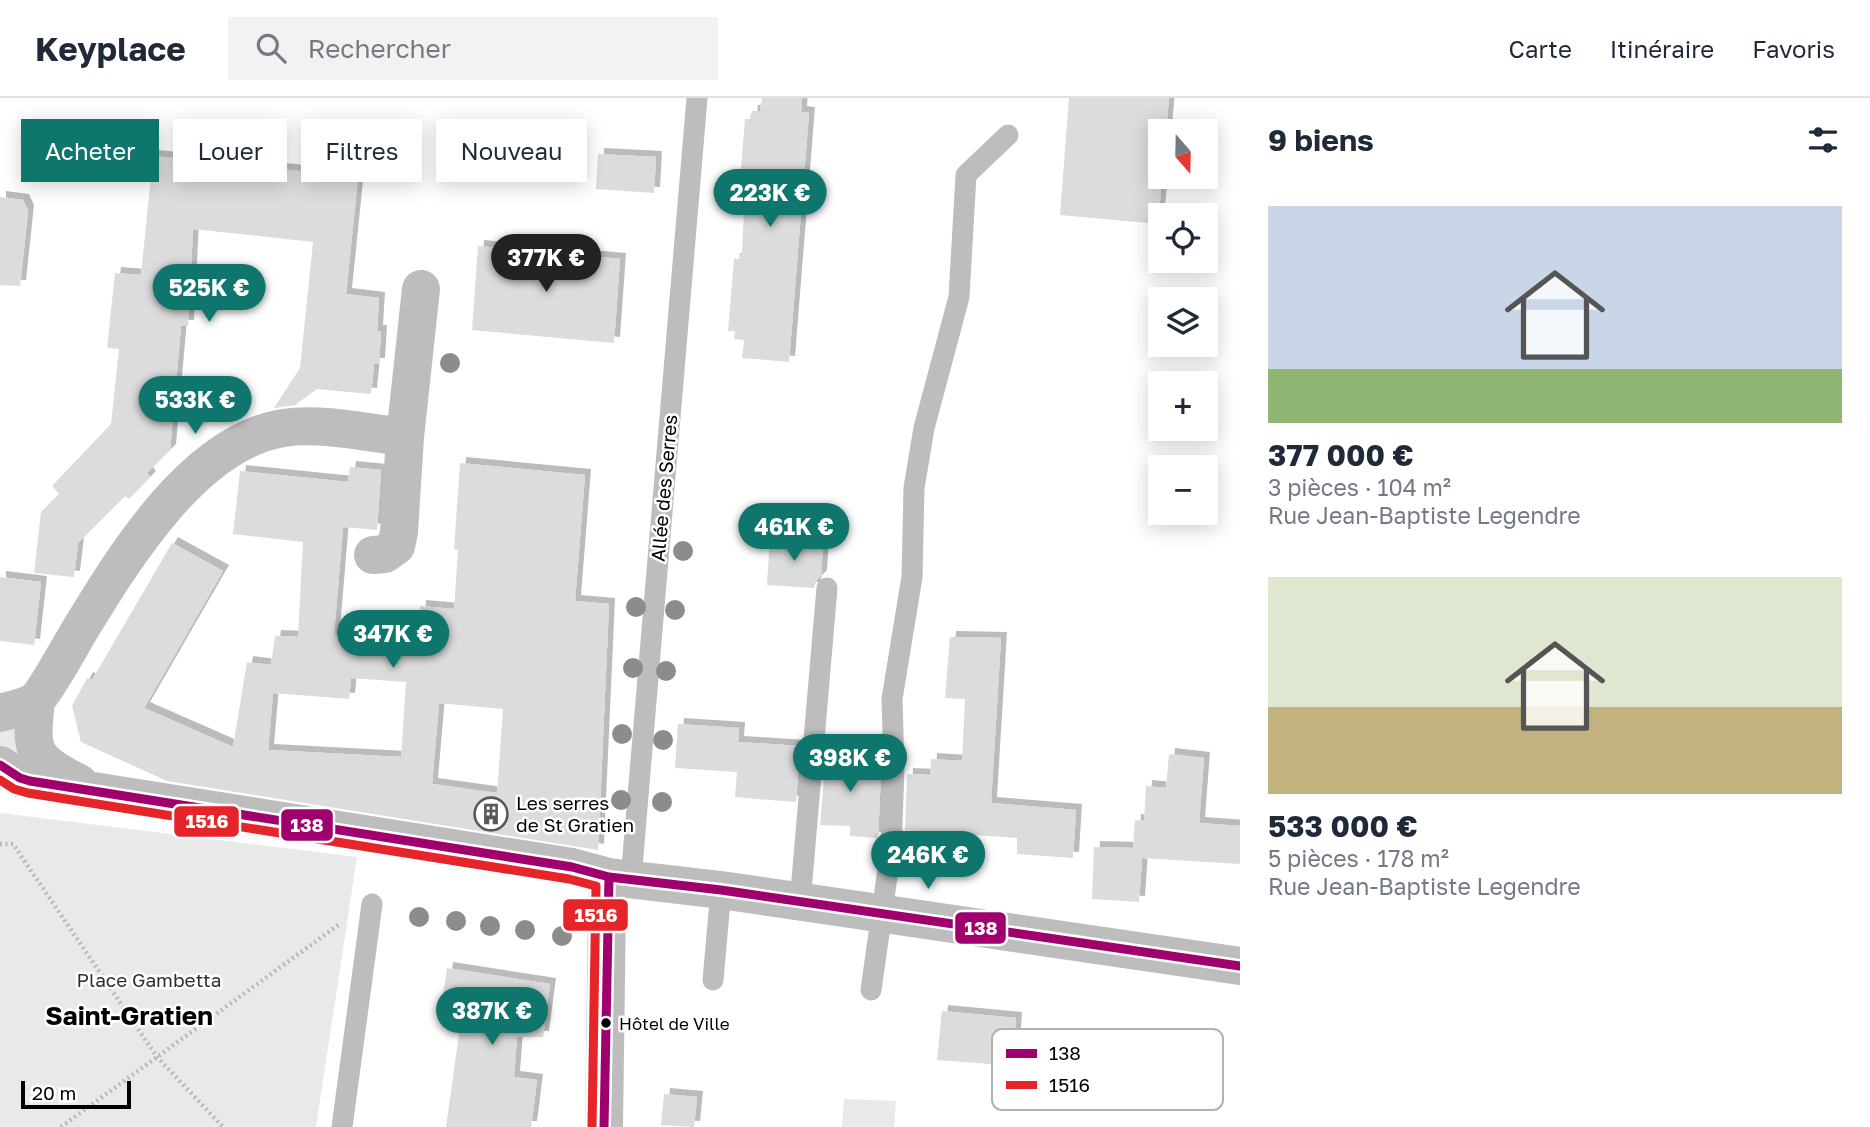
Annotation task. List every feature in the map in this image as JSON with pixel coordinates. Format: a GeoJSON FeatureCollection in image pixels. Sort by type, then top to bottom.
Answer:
{"type":"FeatureCollection","features":[{"type":"Feature","properties":{"kind":"street"},"geometry":{"type":"LineString","coordinates":[[373,555],[385,554],[396,546],[399,532],[405,437],[421,289]]}},
{"type":"Feature","properties":{"kind":"street"},"geometry":{"type":"LineString","coordinates":[[92,789],[48,768],[36,751],[32,732],[36,701],[135,543],[190,481],[218,455],[250,438],[281,429],[309,426],[405,437]]}},
{"type":"Feature","properties":{"kind":"street"},"geometry":{"type":"LineString","coordinates":[[0,713],[36,701]]}},
{"type":"Feature","properties":{"kind":"street"},"geometry":{"type":"LineString","coordinates":[[0,765],[30,781],[572,867],[620,878],[721,890],[1240,966]]}},
{"type":"Feature","properties":{"kind":"street"},"geometry":{"type":"LineString","coordinates":[[604,1127],[607,902],[620,878]]}},
{"type":"Feature","properties":{"kind":"lane","name":"Allée des Serres"},"geometry":{"type":"LineString","coordinates":[[620,878],[697,98]]}},
{"type":"Feature","properties":{"kind":"lane"},"geometry":{"type":"LineString","coordinates":[[871,990],[891,848],[894,769],[892,699],[912,577],[916,475],[924,428],[959,297],[966,175],[1008,135]]}},
{"type":"Feature","properties":{"kind":"lane"},"geometry":{"type":"LineString","coordinates":[[800,902],[827,588]]}},
{"type":"Feature","properties":{"kind":"lane"},"geometry":{"type":"LineString","coordinates":[[713,979],[721,890]]}},
{"type":"Feature","properties":{"kind":"lane"},"geometry":{"type":"LineString","coordinates":[[342,1127],[373,904]]}},
{"type":"Feature","properties":{"kind":"path"},"geometry":{"type":"LineString","coordinates":[[0,844],[13,844],[157,1057],[223,1127]]}},
{"type":"Feature","properties":{"kind":"path"},"geometry":{"type":"LineString","coordinates":[[61,1127],[345,920]]}},
{"type":"Feature","properties":{"kind":"green space"},"geometry":{"type":"Polygon","coordinates":[[[16,722],[31,765],[0,748],[0,726],[16,722]]]}},
{"type":"Feature","properties":{"kind":"green space","name":"Place Gambetta"},"geometry":{"type":"Polygon","coordinates":[[[0,813],[357,857],[316,1127],[0,1127],[0,813]]]}},
{"type":"Feature","properties":{"kind":"green space"},"geometry":{"type":"Polygon","coordinates":[[[844,1099],[896,1101],[894,1127],[842,1127],[844,1099]]]}},
{"type":"Feature","properties":{"kind":"building"},"geometry":{"type":"Polygon","coordinates":[[[762,98],[802,98],[801,112],[809,113],[789,362],[742,358],[744,340],[734,339],[735,331],[728,331],[734,259],[740,259],[742,251],[745,192],[739,192],[745,119],[751,119],[752,111],[760,111],[762,98]]]}},
{"type":"Feature","properties":{"kind":"building"},"geometry":{"type":"Polygon","coordinates":[[[1069,98],[1169,98],[1167,119],[1148,119],[1148,189],[1161,189],[1160,203],[1148,203],[1148,223],[1060,215],[1069,98]]]}},
{"type":"Feature","properties":{"kind":"building"},"geometry":{"type":"Polygon","coordinates":[[[598,154],[656,157],[654,193],[596,189],[598,154]]]}},
{"type":"Feature","properties":{"kind":"building"},"geometry":{"type":"Polygon","coordinates":[[[159,157],[173,158],[173,182],[287,182],[287,170],[301,171],[301,182],[357,182],[346,294],[379,298],[379,364],[374,364],[371,394],[317,389],[295,405],[274,408],[300,368],[313,242],[193,229],[188,326],[181,326],[170,450],[147,473],[150,477],[129,499],[125,496],[78,543],[74,577],[34,573],[41,512],[59,494],[52,486],[111,424],[119,349],[107,348],[115,273],[141,275],[150,182],[159,182],[159,157]]]}},
{"type":"Feature","properties":{"kind":"building"},"geometry":{"type":"Polygon","coordinates":[[[0,197],[23,200],[28,211],[20,286],[0,285],[0,197]]]}},
{"type":"Feature","properties":{"kind":"building"},"geometry":{"type":"Polygon","coordinates":[[[478,246],[620,259],[614,343],[472,330],[478,246]]]}},
{"type":"Feature","properties":{"kind":"building"},"geometry":{"type":"Polygon","coordinates":[[[460,463],[585,475],[575,601],[609,604],[598,850],[167,781],[81,742],[72,706],[87,678],[92,680],[172,543],[223,571],[144,708],[233,747],[247,662],[271,665],[275,636],[298,637],[303,542],[233,534],[240,471],[348,482],[350,467],[381,470],[377,530],[343,527],[334,634],[418,640],[420,606],[454,609],[458,550],[454,549],[460,463]],[[351,678],[349,699],[273,693],[268,750],[401,757],[406,682],[351,678]],[[439,703],[432,784],[497,793],[503,709],[439,703]]]}},
{"type":"Feature","properties":{"kind":"building"},"geometry":{"type":"Polygon","coordinates":[[[770,538],[823,543],[821,576],[814,588],[767,585],[770,538]]]}},
{"type":"Feature","properties":{"kind":"building"},"geometry":{"type":"Polygon","coordinates":[[[0,577],[41,582],[34,645],[0,641],[0,577]]]}},
{"type":"Feature","properties":{"kind":"building"},"geometry":{"type":"Polygon","coordinates":[[[950,637],[1001,638],[991,803],[1076,810],[1073,858],[1017,854],[1017,838],[905,830],[907,774],[930,775],[931,759],[962,761],[965,699],[945,698],[950,637]]]}},
{"type":"Feature","properties":{"kind":"building"},"geometry":{"type":"Polygon","coordinates":[[[678,724],[739,728],[738,742],[800,746],[796,802],[735,797],[737,772],[675,768],[678,724]]]}},
{"type":"Feature","properties":{"kind":"building"},"geometry":{"type":"Polygon","coordinates":[[[827,747],[858,749],[858,773],[881,773],[878,838],[850,836],[850,826],[820,825],[827,747]]]}},
{"type":"Feature","properties":{"kind":"building"},"geometry":{"type":"Polygon","coordinates":[[[1169,754],[1204,758],[1199,823],[1240,826],[1240,864],[1142,858],[1139,902],[1092,899],[1094,847],[1133,848],[1135,820],[1144,821],[1146,786],[1166,788],[1169,754]]]}},
{"type":"Feature","properties":{"kind":"building"},"geometry":{"type":"Polygon","coordinates":[[[447,968],[550,984],[543,1037],[517,1037],[514,1077],[537,1080],[531,1127],[446,1127],[461,1020],[441,1009],[447,968]]]}},
{"type":"Feature","properties":{"kind":"building"},"geometry":{"type":"Polygon","coordinates":[[[942,1011],[1016,1018],[1015,1029],[992,1029],[992,1064],[937,1060],[942,1011]]]}},
{"type":"Feature","properties":{"kind":"building"},"geometry":{"type":"Polygon","coordinates":[[[664,1094],[697,1097],[694,1127],[661,1125],[664,1094]]]}},
{"type":"Feature","properties":{"kind":"transit line","name":"138"},"geometry":{"type":"LineString","coordinates":[[0,765],[30,781],[572,867],[609,877],[721,890],[1240,966]]}},
{"type":"Feature","properties":{"kind":"transit line","name":"1516"},"geometry":{"type":"LineString","coordinates":[[0,780],[14,789],[28,793],[569,879],[596,886],[592,1127]]}},
{"type":"Feature","properties":{"kind":"transit line","name":"138"},"geometry":{"type":"LineString","coordinates":[[604,1127],[609,877]]}},
{"type":"Feature","properties":{"kind":"place","name":"Les serres de St Gratien"},"geometry":{"type":"Point","coordinates":[491,814]}},
{"type":"Feature","properties":{"kind":"place","name":"Hôtel de Ville"},"geometry":{"type":"Point","coordinates":[606,1023]}},
{"type":"Feature","properties":{"kind":"district","name":"Saint-Gratien"},"geometry":{"type":"Point","coordinates":[129,1016]}}]}
